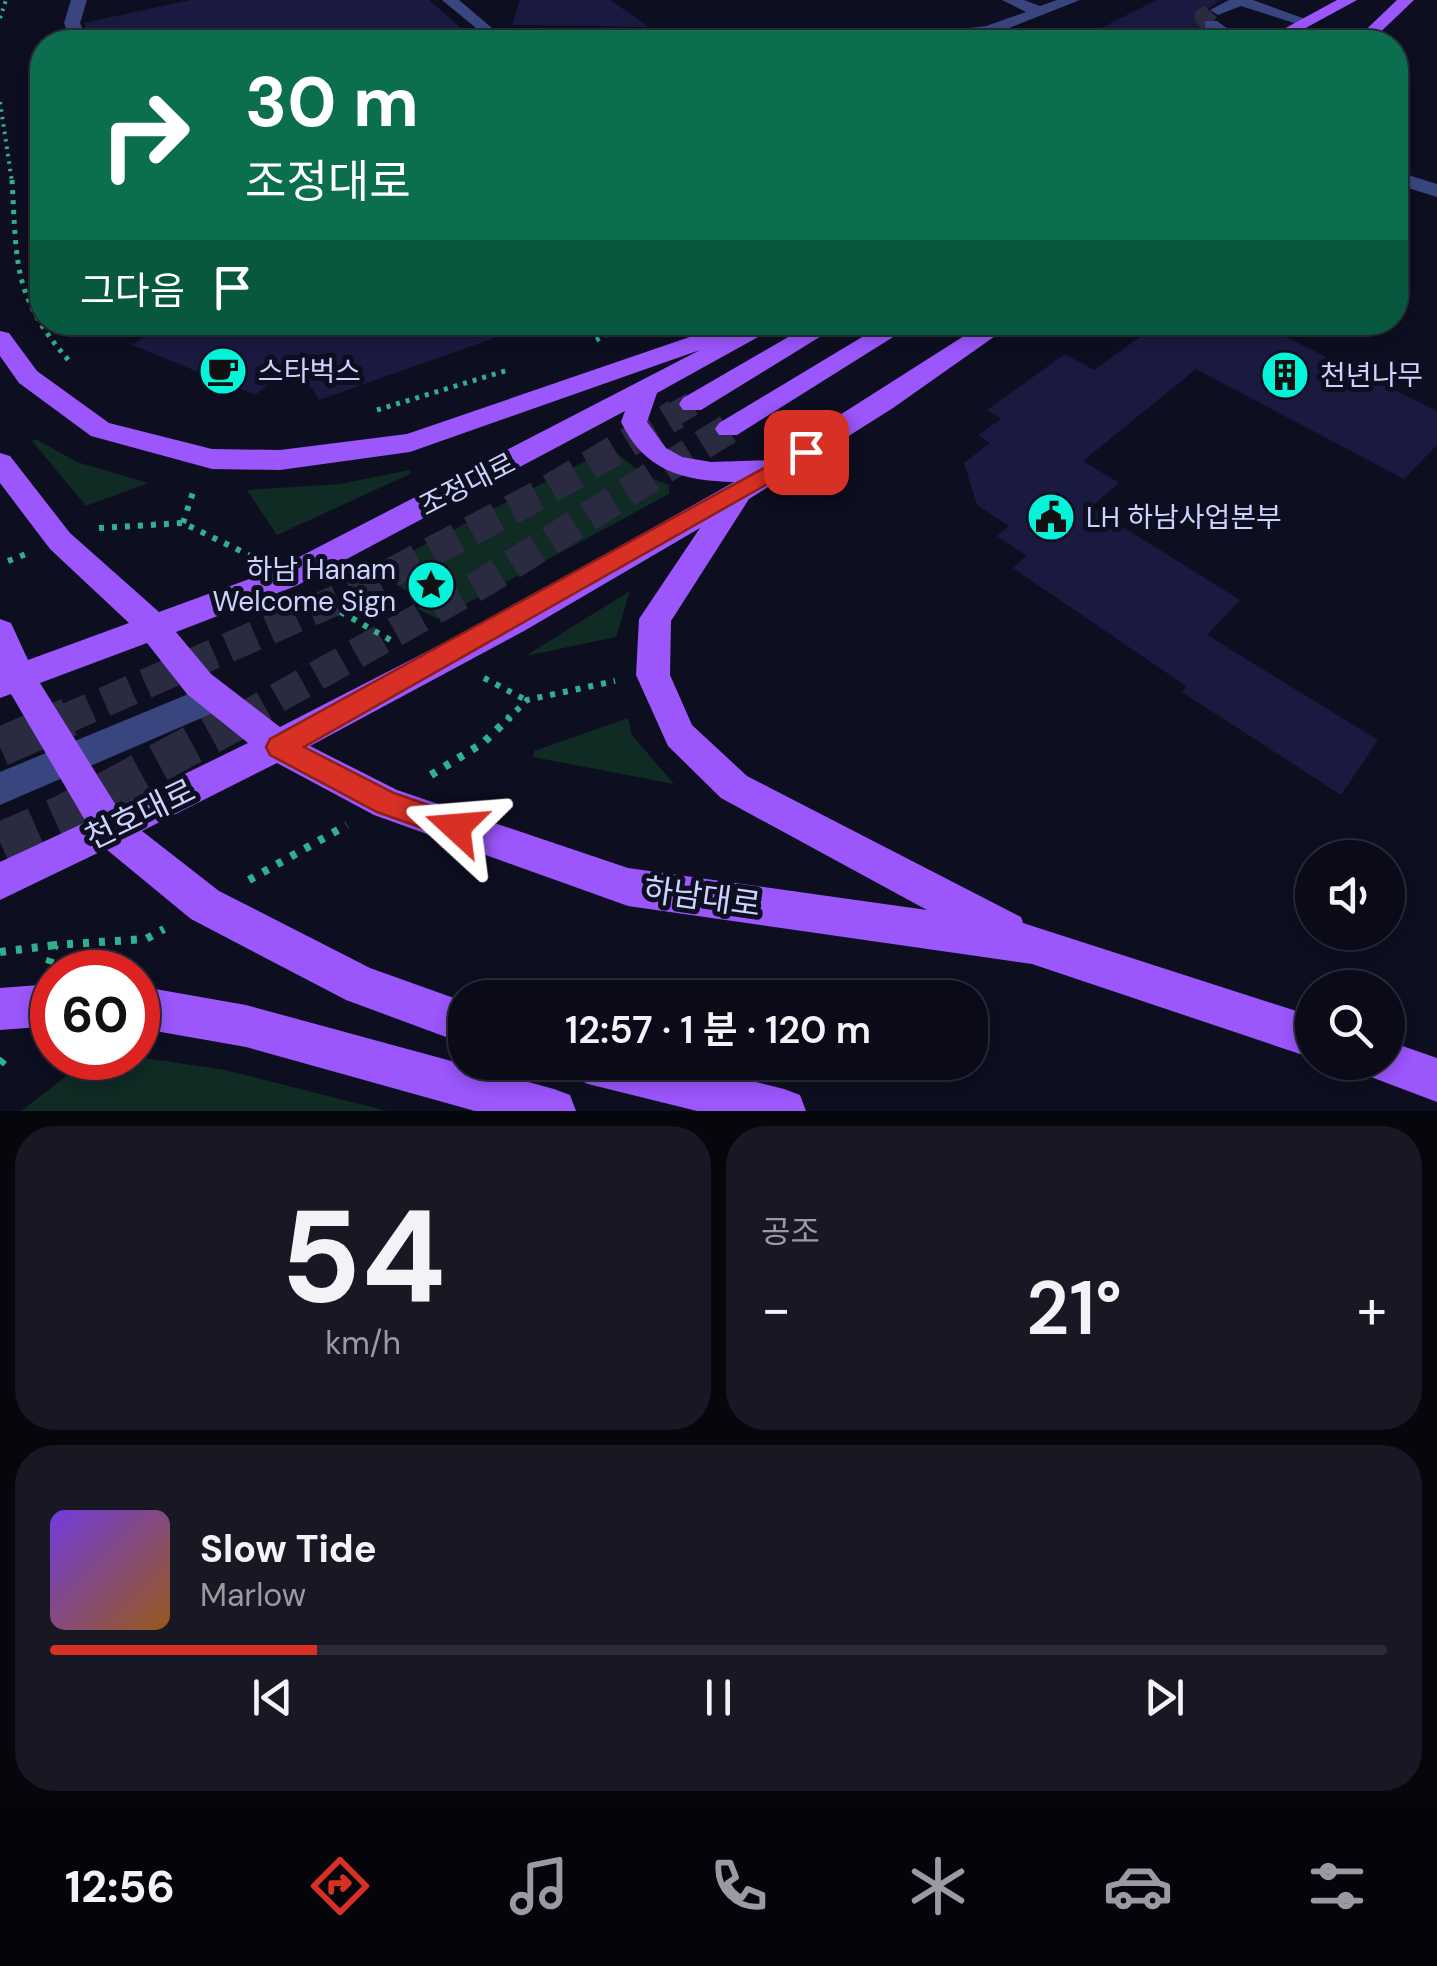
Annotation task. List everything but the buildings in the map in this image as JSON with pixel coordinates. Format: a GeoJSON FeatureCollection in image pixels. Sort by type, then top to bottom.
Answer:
{"type":"FeatureCollection","features":[{"type":"Feature","properties":{"kind":"main road"},"geometry":{"type":"LineString","coordinates":[[1373,30],[1406,0]]}},
{"type":"Feature","properties":{"kind":"main road"},"geometry":{"type":"LineString","coordinates":[[1287,30],[1344,4]]}},
{"type":"Feature","properties":{"kind":"main road"},"geometry":{"type":"LineString","coordinates":[[1310,30],[1344,4]]}},
{"type":"Feature","properties":{"kind":"main road"},"geometry":{"type":"LineString","coordinates":[[0,338],[28,377],[100,430],[212,460],[280,460],[410,443],[718,335]]}},
{"type":"Feature","properties":{"kind":"main road","name":"조정대로"},"geometry":{"type":"LineString","coordinates":[[152,625],[285,578],[749,335]]}},
{"type":"Feature","properties":{"kind":"main road"},"geometry":{"type":"LineString","coordinates":[[692,404],[810,335]]}},
{"type":"Feature","properties":{"kind":"main road"},"geometry":{"type":"LineString","coordinates":[[728,430],[883,335]]}},
{"type":"Feature","properties":{"kind":"main road"},"geometry":{"type":"LineString","coordinates":[[280,747],[780,469],[983,335]]}},
{"type":"Feature","properties":{"kind":"main road"},"geometry":{"type":"LineString","coordinates":[[646,392],[634,422],[641,442],[656,456],[704,473],[780,469]]}},
{"type":"Feature","properties":{"kind":"main road","name":"하남대로"},"geometry":{"type":"LineString","coordinates":[[0,463],[60,541],[152,625],[199,684],[280,747],[386,803],[628,887],[1032,944],[1295,1031]]}},
{"type":"Feature","properties":{"kind":"main road"},"geometry":{"type":"LineString","coordinates":[[744,489],[654,619],[653,675],[680,735],[734,787],[1032,944]]}},
{"type":"Feature","properties":{"kind":"main road"},"geometry":{"type":"LineString","coordinates":[[10,681],[152,625]]}},
{"type":"Feature","properties":{"kind":"main road"},"geometry":{"type":"LineString","coordinates":[[0,632],[10,681],[69,758],[110,829],[205,905],[361,985],[448,1017]]}},
{"type":"Feature","properties":{"kind":"main road","name":"천호대로"},"geometry":{"type":"LineString","coordinates":[[0,881],[280,747]]}},
{"type":"Feature","properties":{"kind":"main road"},"geometry":{"type":"LineString","coordinates":[[0,1010],[30,995]]}},
{"type":"Feature","properties":{"kind":"main road"},"geometry":{"type":"LineString","coordinates":[[160,1011],[246,1026],[554,1111]]}},
{"type":"Feature","properties":{"kind":"main road"},"geometry":{"type":"LineString","coordinates":[[1405,1069],[1437,1080]]}},
{"type":"Feature","properties":{"kind":"main road"},"geometry":{"type":"LineString","coordinates":[[660,1080],[784,1111]]}},
{"type":"Feature","properties":{"kind":"street"},"geometry":{"type":"LineString","coordinates":[[75,30],[72,23],[79,0]]}},
{"type":"Feature","properties":{"kind":"street"},"geometry":{"type":"LineString","coordinates":[[450,0],[485,30]]}},
{"type":"Feature","properties":{"kind":"street"},"geometry":{"type":"LineString","coordinates":[[1010,0],[1040,12]]}},
{"type":"Feature","properties":{"kind":"street"},"geometry":{"type":"LineString","coordinates":[[992,30],[1072,0]]}},
{"type":"Feature","properties":{"kind":"street"},"geometry":{"type":"LineString","coordinates":[[1227,30],[1215,17],[1240,0],[1303,20]]}},
{"type":"Feature","properties":{"kind":"street"},"geometry":{"type":"LineString","coordinates":[[1408,181],[1437,191]]}},
{"type":"Feature","properties":{"kind":"street"},"geometry":{"type":"LineString","coordinates":[[0,789],[216,697]]}},
{"type":"Feature","properties":{"kind":"path"},"geometry":{"type":"LineString","coordinates":[[0,18],[6,0]]}},
{"type":"Feature","properties":{"kind":"path"},"geometry":{"type":"LineString","coordinates":[[0,102],[10,133],[24,292],[30,307]]}},
{"type":"Feature","properties":{"kind":"path"},"geometry":{"type":"LineString","coordinates":[[46,335],[74,366]]}},
{"type":"Feature","properties":{"kind":"path"},"geometry":{"type":"LineString","coordinates":[[592,342],[606,335]]}},
{"type":"Feature","properties":{"kind":"path"},"geometry":{"type":"LineString","coordinates":[[371,412],[517,367]]}},
{"type":"Feature","properties":{"kind":"path"},"geometry":{"type":"LineString","coordinates":[[183,522],[194,487]]}},
{"type":"Feature","properties":{"kind":"path"},"geometry":{"type":"LineString","coordinates":[[102,526],[183,522],[246,553]]}},
{"type":"Feature","properties":{"kind":"path"},"geometry":{"type":"LineString","coordinates":[[332,609],[377,633]]}},
{"type":"Feature","properties":{"kind":"path"},"geometry":{"type":"LineString","coordinates":[[484,678],[526,700]]}},
{"type":"Feature","properties":{"kind":"path"},"geometry":{"type":"LineString","coordinates":[[0,952],[146,939],[386,803],[483,743],[526,700],[616,680]]}},
{"type":"Feature","properties":{"kind":"path"},"geometry":{"type":"LineString","coordinates":[[54,950],[55,945]]}},
{"type":"Feature","properties":{"kind":"green space"},"geometry":{"type":"Polygon","coordinates":[[[36,439],[77,462],[148,483],[86,506],[32,441],[36,439]]]}},
{"type":"Feature","properties":{"kind":"green space"},"geometry":{"type":"Polygon","coordinates":[[[613,450],[645,476],[669,485],[669,494],[438,619],[418,609],[419,599],[394,583],[375,585],[363,577],[604,451],[613,450]]]}},
{"type":"Feature","properties":{"kind":"green space"},"geometry":{"type":"Polygon","coordinates":[[[410,470],[410,474],[277,535],[247,490],[340,484],[410,470]]]}},
{"type":"Feature","properties":{"kind":"green space"},"geometry":{"type":"Polygon","coordinates":[[[630,591],[616,637],[525,656],[630,591]]]}},
{"type":"Feature","properties":{"kind":"green space"},"geometry":{"type":"Polygon","coordinates":[[[628,718],[632,735],[674,784],[533,757],[534,751],[628,718]]]}},
{"type":"Feature","properties":{"kind":"green space"},"geometry":{"type":"Polygon","coordinates":[[[160,1060],[225,1070],[387,1111],[21,1111],[61,1080],[160,1080],[160,1060]]]}},
{"type":"Feature","properties":{"kind":"tunnel"},"geometry":{"type":"LineString","coordinates":[[1211,24],[1203,17],[1218,10]]}},
{"type":"Feature","properties":{"kind":"tunnel"},"geometry":{"type":"LineString","coordinates":[[671,416],[692,404]]}},
{"type":"Feature","properties":{"kind":"tunnel"},"geometry":{"type":"LineString","coordinates":[[63,720],[355,592],[543,493],[676,414]]}},
{"type":"Feature","properties":{"kind":"tunnel"},"geometry":{"type":"LineString","coordinates":[[238,720],[484,582],[728,429]]}},
{"type":"Feature","properties":{"kind":"tunnel"},"geometry":{"type":"LineString","coordinates":[[0,747],[69,717]]}},
{"type":"Feature","properties":{"kind":"tunnel"},"geometry":{"type":"LineString","coordinates":[[0,842],[66,813],[243,717]]}},
{"type":"Feature","properties":{"kind":"place","name":"스타벅스"},"geometry":{"type":"Point","coordinates":[223,371]}},
{"type":"Feature","properties":{"kind":"place","name":"천년나무"},"geometry":{"type":"Point","coordinates":[1285,375]}},
{"type":"Feature","properties":{"kind":"place","name":"LH 하남사업본부"},"geometry":{"type":"Point","coordinates":[1051,517]}},
{"type":"Feature","properties":{"kind":"place","name":"하남 Hanam Welcome Sign"},"geometry":{"type":"Point","coordinates":[431,585]}},
{"type":"Feature","properties":{"kind":"route"},"geometry":{"type":"LineString","coordinates":[[456,827],[386,803],[280,747],[806,452]]}}]}
